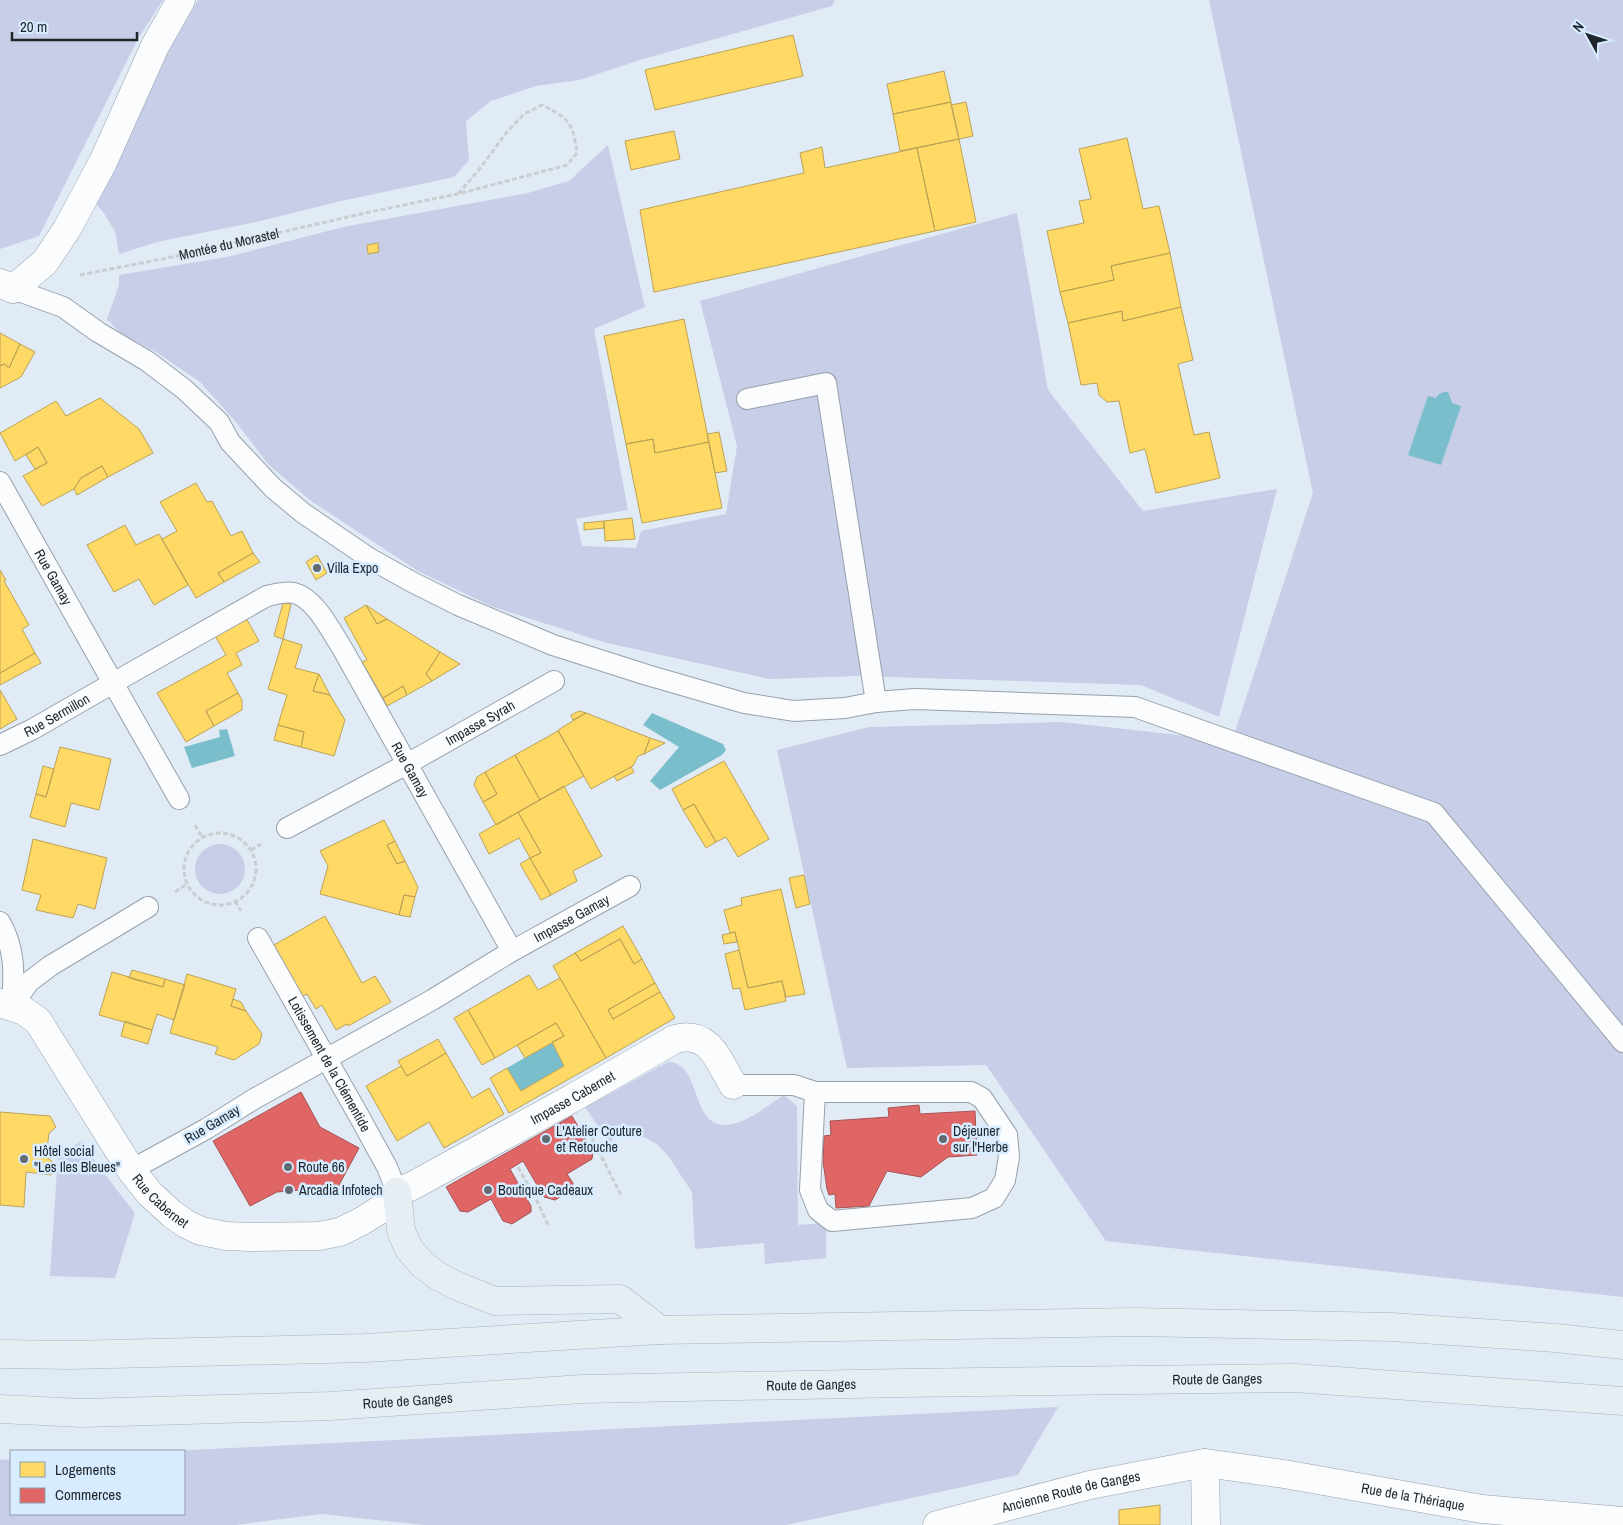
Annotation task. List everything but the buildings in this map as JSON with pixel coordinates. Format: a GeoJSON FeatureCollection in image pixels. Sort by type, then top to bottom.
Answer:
{"type":"FeatureCollection","features":[{"type":"Feature","properties":{"kind":"main road"},"geometry":{"type":"LineString","coordinates":[[396,1192],[401,1231],[409,1249],[422,1264],[438,1276],[495,1301],[620,1299],[660,1330]]}},
{"type":"Feature","properties":{"kind":"main road"},"geometry":{"type":"LineString","coordinates":[[0,1354],[70,1356],[365,1348],[660,1330],[1136,1322],[1390,1327],[1556,1338],[1623,1345]]}},
{"type":"Feature","properties":{"kind":"main road","name":"Route de Ganges"},"geometry":{"type":"LineString","coordinates":[[0,1409],[82,1413],[330,1406],[582,1389],[1294,1378],[1623,1401]]}},
{"type":"Feature","properties":{"kind":"street"},"geometry":{"type":"LineString","coordinates":[[7,286],[44,262],[67,229],[103,162],[155,46],[181,0]]}},
{"type":"Feature","properties":{"kind":"street","name":"Rue Cabernet"},"geometry":{"type":"LineString","coordinates":[[6,1004],[24,1011],[38,1022],[131,1170],[150,1194],[186,1224],[202,1231],[226,1236],[319,1236],[340,1232],[362,1221],[381,1209],[396,1192]]}},
{"type":"Feature","properties":{"kind":"street","name":"Impasse Cabernet"},"geometry":{"type":"LineString","coordinates":[[396,1192],[412,1186],[571,1099],[675,1039],[685,1036],[694,1037],[711,1048],[733,1085]]}},
{"type":"Feature","properties":{"kind":"street"},"geometry":{"type":"LineString","coordinates":[[1205,1462],[1206,1525]]}},
{"type":"Feature","properties":{"kind":"street","name":"Rue de la Thériaque"},"geometry":{"type":"LineString","coordinates":[[1205,1462],[1482,1508],[1623,1521]]}},
{"type":"Feature","properties":{"kind":"street","name":"Ancienne Route de Ganges"},"geometry":{"type":"LineString","coordinates":[[937,1525],[1090,1485],[1205,1462]]}},
{"type":"Feature","properties":{"kind":"lane"},"geometry":{"type":"LineString","coordinates":[[7,286],[63,308],[98,332],[147,361],[184,389],[219,422],[230,442],[273,488],[303,513],[368,558],[458,605],[553,645],[744,703],[794,711],[845,708],[876,702],[915,699],[1135,707],[1434,813],[1623,1042]]}},
{"type":"Feature","properties":{"kind":"lane"},"geometry":{"type":"LineString","coordinates":[[747,399],[826,383],[876,702]]}},
{"type":"Feature","properties":{"kind":"lane","name":"Rue Gamay"},"geometry":{"type":"LineString","coordinates":[[0,482],[113,683],[267,596],[280,593],[294,593],[303,596],[317,610],[342,648],[512,951],[432,1000],[326,1058],[206,1129],[131,1170]]}},
{"type":"Feature","properties":{"kind":"lane","name":"Impasse Syrah"},"geometry":{"type":"LineString","coordinates":[[407,764],[554,681]]}},
{"type":"Feature","properties":{"kind":"lane"},"geometry":{"type":"LineString","coordinates":[[113,683],[179,799]]}},
{"type":"Feature","properties":{"kind":"lane","name":"Rue Sermillon"},"geometry":{"type":"LineString","coordinates":[[0,746],[113,683]]}},
{"type":"Feature","properties":{"kind":"lane"},"geometry":{"type":"LineString","coordinates":[[287,828],[407,764]]}},
{"type":"Feature","properties":{"kind":"lane","name":"Impasse Gamay"},"geometry":{"type":"LineString","coordinates":[[512,951],[630,886]]}},
{"type":"Feature","properties":{"kind":"lane"},"geometry":{"type":"LineString","coordinates":[[6,1004],[29,982],[50,966],[148,907]]}},
{"type":"Feature","properties":{"kind":"lane"},"geometry":{"type":"LineString","coordinates":[[0,922],[6,932],[14,965],[6,1004]]}},
{"type":"Feature","properties":{"kind":"lane","name":"Lotissement de la Clémentide"},"geometry":{"type":"LineString","coordinates":[[258,938],[359,1116],[386,1167],[396,1192]]}},
{"type":"Feature","properties":{"kind":"lane"},"geometry":{"type":"LineString","coordinates":[[733,1085],[794,1085],[816,1092],[972,1092],[982,1098],[1007,1134],[1009,1157],[1005,1180],[994,1198],[972,1208],[832,1221],[818,1210],[810,1190],[816,1092]]}},
{"type":"Feature","properties":{"kind":"path","name":"Montée du Morastel"},"geometry":{"type":"LineString","coordinates":[[71,277],[172,257],[458,194],[567,165],[577,153],[574,132],[560,114],[542,106],[524,114],[507,132],[458,194]]}},
{"type":"Feature","properties":{"kind":"path"},"geometry":{"type":"LineString","coordinates":[[216,833],[229,834],[241,839],[254,856],[256,870],[253,883],[245,894],[228,904],[207,902],[196,896],[187,884],[184,871],[186,858],[192,846],[202,837],[216,833]]}},
{"type":"Feature","properties":{"kind":"path"},"geometry":{"type":"LineString","coordinates":[[597,1145],[622,1197]]}},
{"type":"Feature","properties":{"kind":"path"},"geometry":{"type":"LineString","coordinates":[[518,1166],[548,1225]]}},
{"type":"Feature","properties":{"kind":"shaded area"},"geometry":{"type":"Polygon","coordinates":[[[0,0],[163,0],[138,39],[39,236],[0,249],[0,0]]]}},
{"type":"Feature","properties":{"kind":"shaded area"},"geometry":{"type":"Polygon","coordinates":[[[198,0],[835,0],[832,6],[640,60],[579,80],[536,86],[491,101],[466,121],[469,160],[454,177],[337,202],[256,222],[157,242],[119,254],[115,231],[103,212],[90,197],[149,85],[198,0]]]}},
{"type":"Feature","properties":{"kind":"shaded area"},"geometry":{"type":"Polygon","coordinates":[[[1209,0],[1623,0],[1623,1297],[1106,1241],[986,1065],[847,1068],[777,750],[869,727],[1062,722],[1232,741],[1313,493],[1209,0]]]}},
{"type":"Feature","properties":{"kind":"shaded area"},"geometry":{"type":"Polygon","coordinates":[[[608,145],[645,307],[594,329],[628,510],[576,519],[582,546],[636,548],[641,531],[726,514],[737,446],[700,301],[1017,213],[1048,390],[1143,511],[1277,489],[1219,717],[1141,685],[857,676],[770,679],[607,643],[493,607],[418,571],[311,501],[268,464],[236,422],[200,382],[156,352],[120,333],[108,320],[106,322],[119,285],[119,275],[227,257],[343,227],[528,193],[569,181],[608,145]]]}},
{"type":"Feature","properties":{"kind":"shaded area"},"geometry":{"type":"Polygon","coordinates":[[[1444,392],[1448,392],[1452,403],[1461,406],[1441,465],[1408,455],[1428,396],[1436,398],[1444,392]]]}},
{"type":"Feature","properties":{"kind":"shaded area"},"geometry":{"type":"Polygon","coordinates":[[[652,713],[723,744],[726,750],[722,755],[660,790],[650,781],[679,747],[643,725],[652,713]]]}},
{"type":"Feature","properties":{"kind":"shaded area"},"geometry":{"type":"Polygon","coordinates":[[[227,729],[235,756],[192,768],[184,747],[220,737],[219,730],[227,729]]]}},
{"type":"Feature","properties":{"kind":"shaded area"},"geometry":{"type":"Polygon","coordinates":[[[215,844],[225,844],[238,851],[245,864],[245,874],[238,887],[225,894],[215,894],[206,890],[199,883],[195,874],[195,864],[199,855],[206,848],[215,844]]]}},
{"type":"Feature","properties":{"kind":"shaded area"},"geometry":{"type":"Polygon","coordinates":[[[552,1042],[564,1066],[521,1091],[507,1068],[552,1042]]]}},
{"type":"Feature","properties":{"kind":"shaded area"},"geometry":{"type":"Polygon","coordinates":[[[668,1062],[679,1065],[687,1073],[702,1109],[709,1119],[719,1124],[740,1122],[784,1095],[797,1106],[798,1225],[826,1223],[826,1258],[765,1264],[764,1243],[695,1249],[692,1192],[669,1157],[657,1144],[638,1134],[620,1132],[609,1143],[585,1107],[668,1062]]]}},
{"type":"Feature","properties":{"kind":"shaded area"},"geometry":{"type":"Polygon","coordinates":[[[83,1141],[98,1166],[135,1213],[115,1278],[50,1276],[58,1154],[83,1141]]]}},
{"type":"Feature","properties":{"kind":"shaded area"},"geometry":{"type":"Polygon","coordinates":[[[1058,1407],[1018,1475],[786,1525],[424,1525],[321,1514],[235,1525],[0,1525],[0,1460],[10,1459],[10,1515],[185,1515],[185,1450],[1058,1407]]]}},
{"type":"Feature","properties":{"kind":"place","name":"Villa Expo"},"geometry":{"type":"Point","coordinates":[317,568]}},
{"type":"Feature","properties":{"kind":"place","name":"L'Atelier Couture et Retouche"},"geometry":{"type":"Point","coordinates":[546,1139]}},
{"type":"Feature","properties":{"kind":"place","name":"Déjeuner sur l'Herbe"},"geometry":{"type":"Point","coordinates":[943,1139]}},
{"type":"Feature","properties":{"kind":"place","name":"Hôtel social \"Les Iles Bleues\""},"geometry":{"type":"Point","coordinates":[24,1159]}},
{"type":"Feature","properties":{"kind":"place","name":"Route 66"},"geometry":{"type":"Point","coordinates":[288,1167]}},
{"type":"Feature","properties":{"kind":"place","name":"Arcadia Infotech"},"geometry":{"type":"Point","coordinates":[289,1190]}},
{"type":"Feature","properties":{"kind":"place","name":"Boutique Cadeaux"},"geometry":{"type":"Point","coordinates":[488,1190]}}]}
